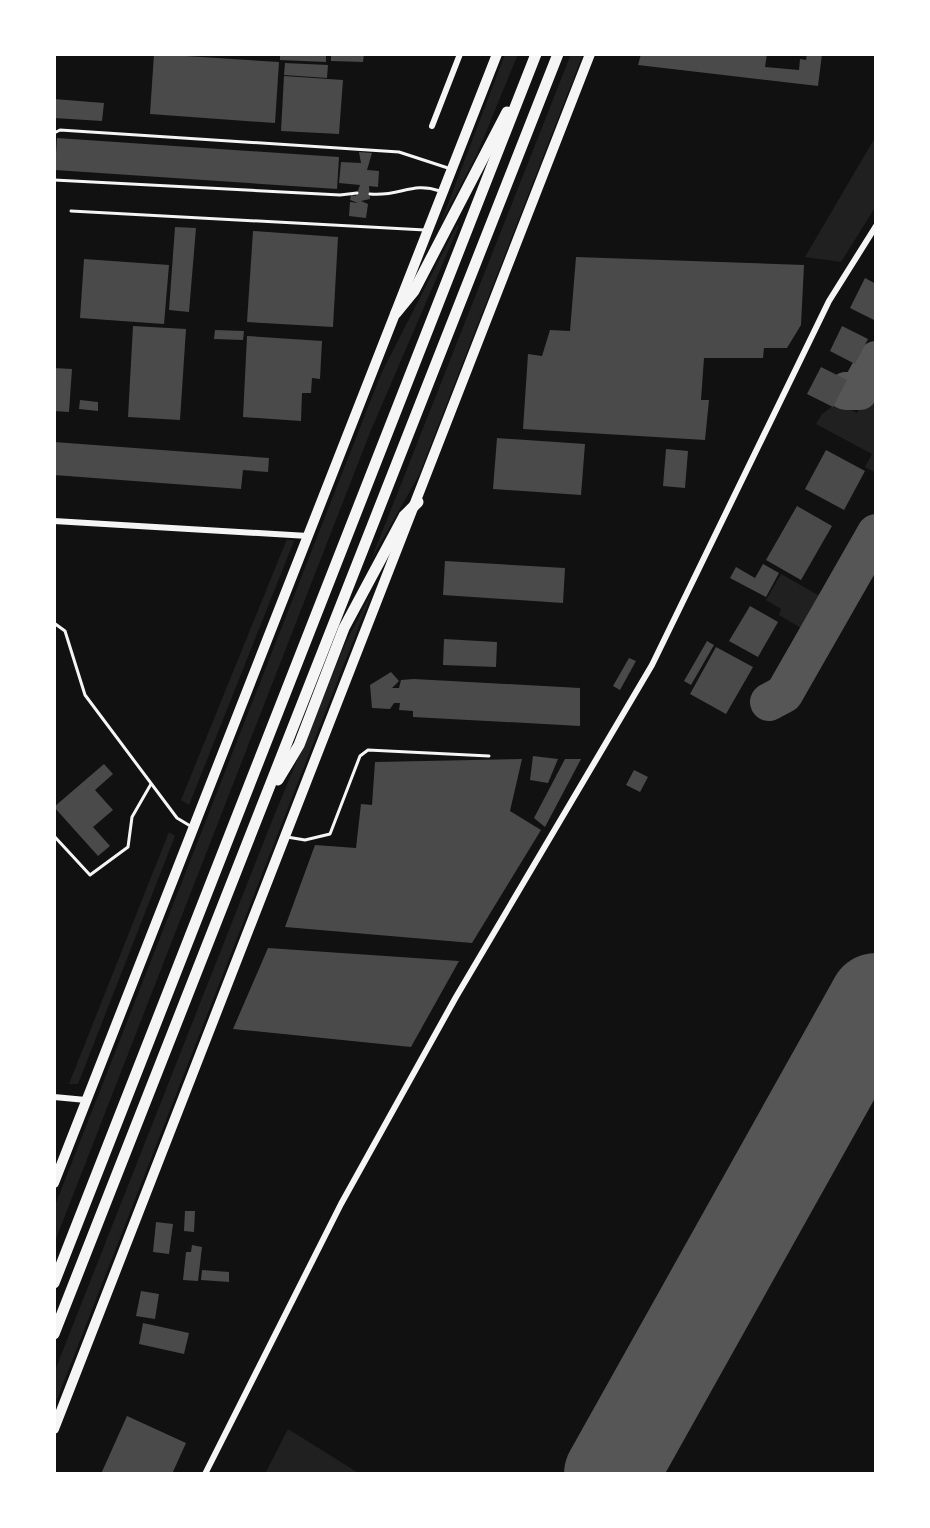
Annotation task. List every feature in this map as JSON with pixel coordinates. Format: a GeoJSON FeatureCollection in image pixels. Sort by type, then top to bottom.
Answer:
{"type":"FeatureCollection","features":[{"type":"Feature","properties":{"kind":"highway"},"geometry":{"type":"LineString","coordinates":[[54,1283],[536,54]]}},
{"type":"Feature","properties":{"kind":"highway"},"geometry":{"type":"LineString","coordinates":[[54,1334],[558,54]]}},
{"type":"Feature","properties":{"kind":"highway"},"geometry":{"type":"LineString","coordinates":[[396,313],[414,291],[506,113],[516,104]]}},
{"type":"Feature","properties":{"kind":"highway"},"geometry":{"type":"LineString","coordinates":[[263,805],[299,745],[344,628],[404,516],[418,502]]}},
{"type":"Feature","properties":{"kind":"main road"},"geometry":{"type":"LineString","coordinates":[[54,1183],[58,1165],[88,1100],[396,313],[425,230],[497,54]]}},
{"type":"Feature","properties":{"kind":"main road"},"geometry":{"type":"LineString","coordinates":[[54,1429],[418,502],[590,54]]}},
{"type":"Feature","properties":{"kind":"street"},"geometry":{"type":"LineString","coordinates":[[432,126],[460,54]]}},
{"type":"Feature","properties":{"kind":"street"},"geometry":{"type":"LineString","coordinates":[[205,1474],[341,1204],[456,997],[652,665],[829,301],[876,226]]}},
{"type":"Feature","properties":{"kind":"street"},"geometry":{"type":"LineString","coordinates":[[54,521],[308,536]]}},
{"type":"Feature","properties":{"kind":"street"},"geometry":{"type":"LineString","coordinates":[[54,1097],[88,1100]]}},
{"type":"Feature","properties":{"kind":"lane"},"geometry":{"type":"LineString","coordinates":[[54,133],[60,130],[399,152],[451,169]]}},
{"type":"Feature","properties":{"kind":"lane"},"geometry":{"type":"LineString","coordinates":[[54,180],[340,195],[357,193]]}},
{"type":"Feature","properties":{"kind":"lane"},"geometry":{"type":"LineString","coordinates":[[370,194],[395,194],[421,185],[442,191]]}},
{"type":"Feature","properties":{"kind":"lane"},"geometry":{"type":"LineString","coordinates":[[71,211],[425,230]]}},
{"type":"Feature","properties":{"kind":"lane"},"geometry":{"type":"LineString","coordinates":[[54,623],[65,631],[85,695],[177,818],[194,828]]}},
{"type":"Feature","properties":{"kind":"lane"},"geometry":{"type":"LineString","coordinates":[[287,837],[305,840],[330,834],[360,756],[368,750],[489,756]]}},
{"type":"Feature","properties":{"kind":"lane"},"geometry":{"type":"LineString","coordinates":[[54,836],[90,875],[128,847],[132,817],[151,784]]}},
{"type":"Feature","properties":{"kind":"shaded area"},"geometry":{"type":"Polygon","coordinates":[[[505,54],[518,54],[477,154],[440,225],[505,54]]]}},
{"type":"Feature","properties":{"kind":"shaded area"},"geometry":{"type":"Polygon","coordinates":[[[571,54],[583,54],[419,475],[371,560],[571,54]]]}},
{"type":"Feature","properties":{"kind":"shaded area"},"geometry":{"type":"Polygon","coordinates":[[[876,136],[876,206],[841,262],[805,257],[876,136]]]}},
{"type":"Feature","properties":{"kind":"shaded area"},"geometry":{"type":"Polygon","coordinates":[[[457,225],[371,430],[54,1244],[54,1208],[381,374],[457,225]]]}},
{"type":"Feature","properties":{"kind":"shaded area"},"geometry":{"type":"Polygon","coordinates":[[[876,378],[876,473],[865,467],[872,454],[816,424],[822,414],[837,403],[857,413],[876,378]]]}},
{"type":"Feature","properties":{"kind":"shaded area"},"geometry":{"type":"Polygon","coordinates":[[[287,539],[294,541],[189,805],[181,800],[287,539]]]}},
{"type":"Feature","properties":{"kind":"shaded area"},"geometry":{"type":"Polygon","coordinates":[[[781,574],[825,599],[806,631],[779,615],[781,609],[766,600],[781,574]]]}},
{"type":"Feature","properties":{"kind":"shaded area"},"geometry":{"type":"Polygon","coordinates":[[[373,590],[54,1407],[54,1373],[272,821],[345,644],[373,590]]]}},
{"type":"Feature","properties":{"kind":"shaded area"},"geometry":{"type":"Polygon","coordinates":[[[169,832],[175,836],[78,1084],[69,1084],[169,832]]]}},
{"type":"Feature","properties":{"kind":"shaded area"},"geometry":{"type":"Polygon","coordinates":[[[288,1429],[360,1474],[265,1474],[288,1429]]]}},
{"type":"Feature","properties":{"kind":"building"},"geometry":{"type":"Polygon","coordinates":[[[154,54],[279,62],[275,123],[150,114],[154,54]]]}},
{"type":"Feature","properties":{"kind":"building"},"geometry":{"type":"Polygon","coordinates":[[[280,54],[326,54],[326,62],[280,60],[280,54]]]}},
{"type":"Feature","properties":{"kind":"building"},"geometry":{"type":"Polygon","coordinates":[[[331,54],[364,54],[363,62],[331,61],[331,54]]]}},
{"type":"Feature","properties":{"kind":"building"},"geometry":{"type":"Polygon","coordinates":[[[641,54],[767,54],[765,67],[799,70],[800,59],[806,60],[807,54],[822,54],[818,86],[638,65],[641,54]]]}},
{"type":"Feature","properties":{"kind":"building"},"geometry":{"type":"Polygon","coordinates":[[[285,63],[328,65],[327,78],[284,75],[285,63]]]}},
{"type":"Feature","properties":{"kind":"building"},"geometry":{"type":"Polygon","coordinates":[[[284,76],[343,80],[339,134],[281,131],[284,76]]]}},
{"type":"Feature","properties":{"kind":"building"},"geometry":{"type":"Polygon","coordinates":[[[54,99],[104,103],[102,121],[54,118],[54,99]]]}},
{"type":"Feature","properties":{"kind":"building"},"geometry":{"type":"Polygon","coordinates":[[[57,138],[339,157],[337,189],[55,170],[57,138]]]}},
{"type":"Feature","properties":{"kind":"building"},"geometry":{"type":"Polygon","coordinates":[[[359,152],[372,153],[367,170],[379,171],[378,187],[369,186],[370,199],[361,201],[368,204],[366,218],[349,216],[350,202],[358,203],[350,200],[351,195],[356,196],[360,185],[339,183],[341,162],[361,163],[359,152]]]}},
{"type":"Feature","properties":{"kind":"building"},"geometry":{"type":"Polygon","coordinates":[[[175,227],[196,228],[189,312],[169,310],[175,227]]]}},
{"type":"Feature","properties":{"kind":"building"},"geometry":{"type":"Polygon","coordinates":[[[253,231],[338,237],[333,327],[247,322],[253,231]]]}},
{"type":"Feature","properties":{"kind":"building"},"geometry":{"type":"Polygon","coordinates":[[[576,257],[804,265],[801,325],[787,348],[764,348],[763,358],[704,358],[701,400],[709,400],[705,440],[523,429],[528,354],[542,356],[550,330],[570,331],[576,257]]]}},
{"type":"Feature","properties":{"kind":"building"},"geometry":{"type":"Polygon","coordinates":[[[84,259],[169,265],[164,324],[80,318],[84,259]]]}},
{"type":"Feature","properties":{"kind":"building"},"geometry":{"type":"Polygon","coordinates":[[[865,278],[876,284],[876,321],[850,308],[865,278]]]}},
{"type":"Feature","properties":{"kind":"building"},"geometry":{"type":"Polygon","coordinates":[[[133,326],[186,329],[180,420],[128,417],[133,326]]]}},
{"type":"Feature","properties":{"kind":"building"},"geometry":{"type":"Polygon","coordinates":[[[842,326],[868,339],[855,364],[830,351],[842,326]]]}},
{"type":"Feature","properties":{"kind":"building"},"geometry":{"type":"Polygon","coordinates":[[[215,330],[244,331],[243,340],[214,339],[215,330]]]}},
{"type":"Feature","properties":{"kind":"building"},"geometry":{"type":"Polygon","coordinates":[[[247,336],[322,341],[320,379],[312,378],[311,393],[302,393],[301,421],[243,417],[247,336]]]}},
{"type":"Feature","properties":{"kind":"building"},"geometry":{"type":"Polygon","coordinates":[[[821,367],[847,380],[833,407],[807,394],[821,367]]]}},
{"type":"Feature","properties":{"kind":"building"},"geometry":{"type":"Polygon","coordinates":[[[54,368],[72,369],[69,412],[54,411],[54,368]]]}},
{"type":"Feature","properties":{"kind":"building"},"geometry":{"type":"Polygon","coordinates":[[[80,400],[98,402],[98,411],[79,409],[80,400]]]}},
{"type":"Feature","properties":{"kind":"building"},"geometry":{"type":"Polygon","coordinates":[[[497,438],[585,444],[581,495],[493,489],[497,438]]]}},
{"type":"Feature","properties":{"kind":"building"},"geometry":{"type":"Polygon","coordinates":[[[54,442],[269,458],[268,472],[243,470],[241,489],[54,475],[54,442]]]}},
{"type":"Feature","properties":{"kind":"building"},"geometry":{"type":"Polygon","coordinates":[[[666,449],[688,451],[685,488],[663,486],[666,449]]]}},
{"type":"Feature","properties":{"kind":"building"},"geometry":{"type":"Polygon","coordinates":[[[826,450],[865,471],[844,510],[805,489],[826,450]]]}},
{"type":"Feature","properties":{"kind":"building"},"geometry":{"type":"Polygon","coordinates":[[[797,506],[832,526],[801,580],[766,560],[797,506]]]}},
{"type":"Feature","properties":{"kind":"building"},"geometry":{"type":"Polygon","coordinates":[[[445,561],[565,568],[563,603],[443,595],[445,561]]]}},
{"type":"Feature","properties":{"kind":"building"},"geometry":{"type":"Polygon","coordinates":[[[763,564],[779,573],[766,597],[730,578],[736,567],[755,578],[763,564]]]}},
{"type":"Feature","properties":{"kind":"building"},"geometry":{"type":"Polygon","coordinates":[[[750,606],[778,622],[758,657],[729,641],[750,606]]]}},
{"type":"Feature","properties":{"kind":"building"},"geometry":{"type":"Polygon","coordinates":[[[444,639],[497,642],[496,667],[443,665],[444,639]]]}},
{"type":"Feature","properties":{"kind":"building"},"geometry":{"type":"Polygon","coordinates":[[[707,641],[714,645],[691,685],[684,681],[707,641]]]}},
{"type":"Feature","properties":{"kind":"building"},"geometry":{"type":"Polygon","coordinates":[[[716,647],[753,667],[726,714],[690,694],[716,647]]]}},
{"type":"Feature","properties":{"kind":"building"},"geometry":{"type":"Polygon","coordinates":[[[629,658],[636,661],[620,690],[613,686],[629,658]]]}},
{"type":"Feature","properties":{"kind":"building"},"geometry":{"type":"Polygon","coordinates":[[[391,672],[399,681],[392,688],[399,688],[401,680],[414,679],[580,688],[580,726],[413,717],[413,711],[399,710],[400,703],[394,703],[390,709],[372,708],[370,685],[391,672]]]}},
{"type":"Feature","properties":{"kind":"building"},"geometry":{"type":"Polygon","coordinates":[[[533,756],[558,759],[548,783],[530,780],[533,756]]]}},
{"type":"Feature","properties":{"kind":"building"},"geometry":{"type":"Polygon","coordinates":[[[522,759],[510,811],[541,830],[472,943],[285,927],[315,845],[356,848],[361,804],[372,805],[375,762],[522,759]]]}},
{"type":"Feature","properties":{"kind":"building"},"geometry":{"type":"Polygon","coordinates":[[[565,759],[581,759],[545,827],[534,818],[565,759]]]}},
{"type":"Feature","properties":{"kind":"building"},"geometry":{"type":"Polygon","coordinates":[[[104,764],[113,774],[95,790],[113,810],[93,827],[110,846],[98,856],[54,807],[104,764]]]}},
{"type":"Feature","properties":{"kind":"building"},"geometry":{"type":"Polygon","coordinates":[[[634,770],[648,777],[640,792],[626,785],[634,770]]]}},
{"type":"Feature","properties":{"kind":"building"},"geometry":{"type":"Polygon","coordinates":[[[268,948],[459,961],[411,1047],[233,1029],[268,948]]]}},
{"type":"Feature","properties":{"kind":"building"},"geometry":{"type":"Polygon","coordinates":[[[185,1211],[195,1211],[194,1232],[184,1231],[185,1211]]]}},
{"type":"Feature","properties":{"kind":"building"},"geometry":{"type":"Polygon","coordinates":[[[156,1222],[173,1224],[169,1254],[153,1252],[156,1222]]]}},
{"type":"Feature","properties":{"kind":"building"},"geometry":{"type":"Polygon","coordinates":[[[192,1245],[202,1247],[198,1281],[183,1280],[186,1252],[191,1252],[192,1245]]]}},
{"type":"Feature","properties":{"kind":"building"},"geometry":{"type":"Polygon","coordinates":[[[202,1270],[229,1272],[229,1282],[201,1280],[202,1270]]]}},
{"type":"Feature","properties":{"kind":"building"},"geometry":{"type":"Polygon","coordinates":[[[141,1291],[159,1294],[155,1319],[136,1316],[141,1291]]]}},
{"type":"Feature","properties":{"kind":"building"},"geometry":{"type":"Polygon","coordinates":[[[143,1323],[189,1333],[184,1354],[139,1344],[143,1323]]]}},
{"type":"Feature","properties":{"kind":"building"},"geometry":{"type":"Polygon","coordinates":[[[127,1416],[186,1443],[172,1474],[101,1474],[127,1416]]]}},
{"type":"Feature","properties":{"kind":"taxiway"},"geometry":{"type":"LineString","coordinates":[[846,391],[859,391],[876,360]]}},
{"type":"Feature","properties":{"kind":"taxiway"},"geometry":{"type":"LineString","coordinates":[[769,702],[784,694],[876,533]]}},
{"type":"Feature","properties":{"kind":"runway"},"geometry":{"type":"LineString","coordinates":[[611,1474],[876,1000]]}}]}
